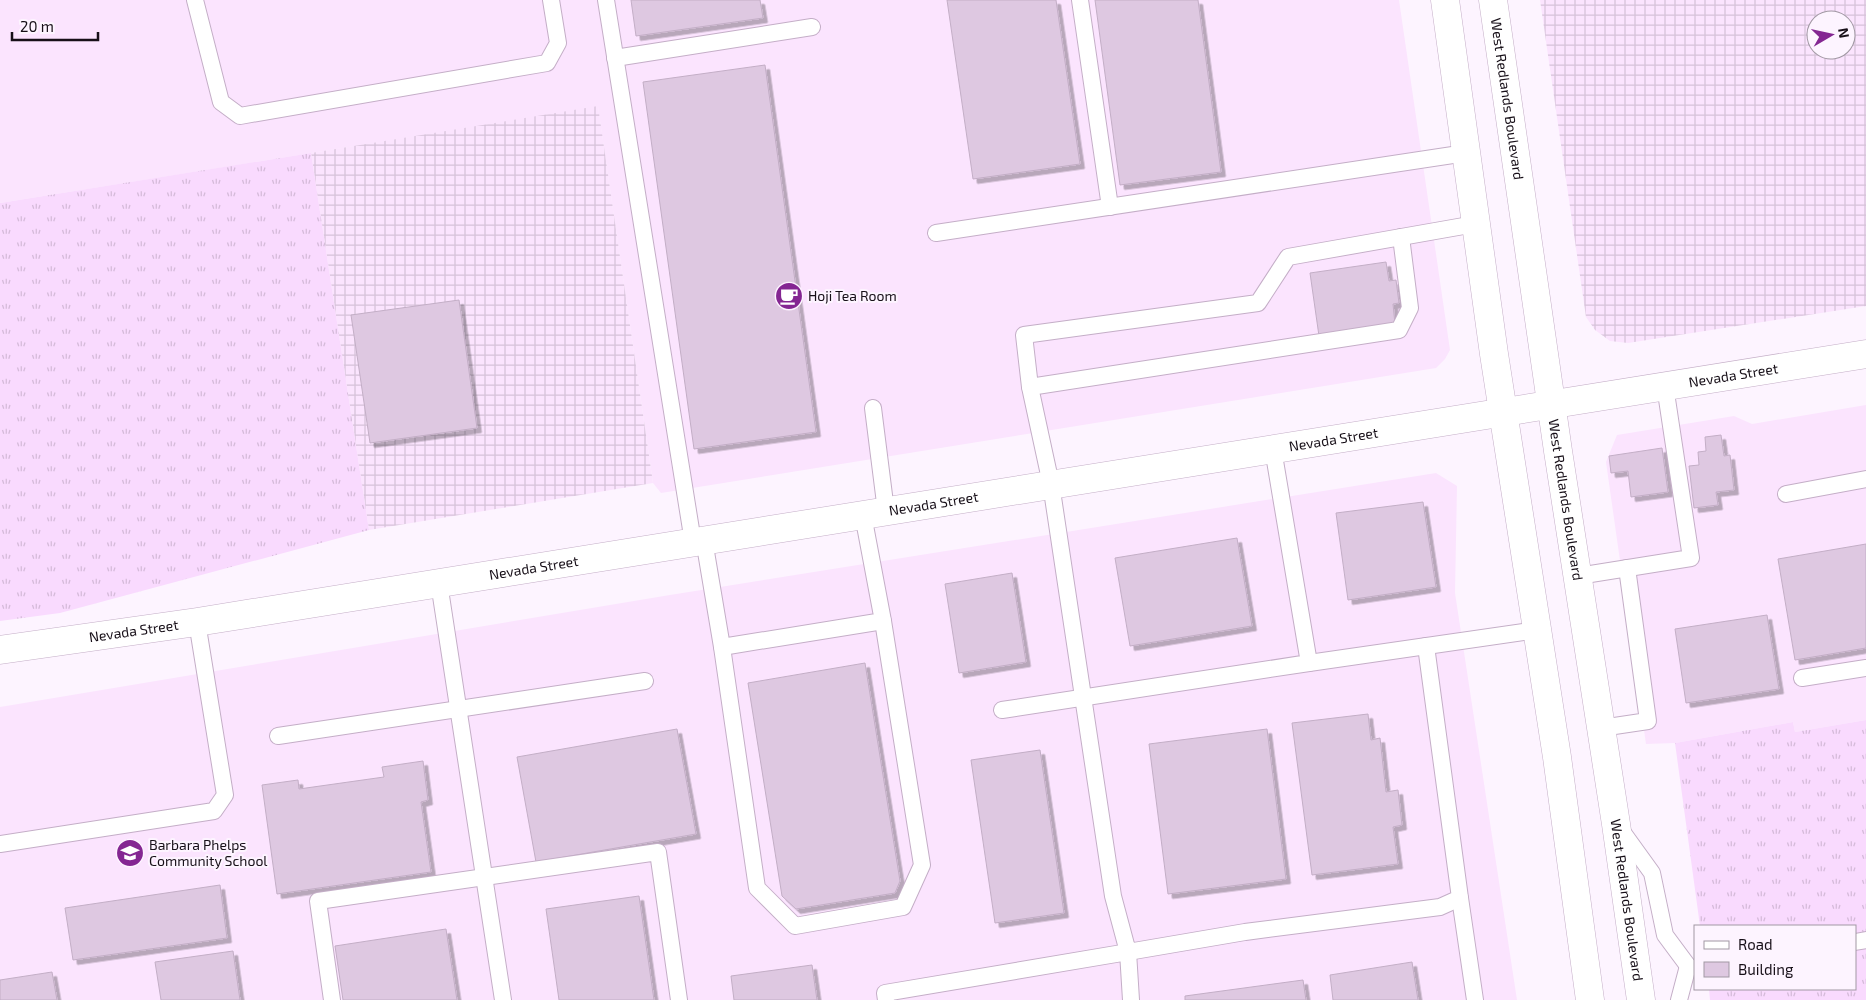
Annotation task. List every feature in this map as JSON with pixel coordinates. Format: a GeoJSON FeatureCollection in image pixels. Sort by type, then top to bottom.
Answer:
{"type":"FeatureCollection","features":[{"type":"Feature","properties":{"kind":"main road"},"geometry":{"type":"LineString","coordinates":[[1445,0],[1475,224],[1557,757],[1590,1000]]}},
{"type":"Feature","properties":{"kind":"main road","name":"West Redlands Boulevard"},"geometry":{"type":"LineString","coordinates":[[1494,0],[1641,1000]]}},
{"type":"Feature","properties":{"kind":"main road","name":"Nevada Street"},"geometry":{"type":"LineString","coordinates":[[0,650],[197,622],[1866,354]]}},
{"type":"Feature","properties":{"kind":"lane"},"geometry":{"type":"LineString","coordinates":[[194,0],[221,102],[240,116],[547,63],[558,43],[551,0]]}},
{"type":"Feature","properties":{"kind":"lane"},"geometry":{"type":"LineString","coordinates":[[606,0],[699,541],[722,648],[757,888],[795,926],[903,907],[922,865],[883,621],[875,513],[873,408]]}},
{"type":"Feature","properties":{"kind":"lane"},"geometry":{"type":"LineString","coordinates":[[1080,0],[1110,207]]}},
{"type":"Feature","properties":{"kind":"lane"},"geometry":{"type":"LineString","coordinates":[[615,58],[812,27]]}},
{"type":"Feature","properties":{"kind":"lane"},"geometry":{"type":"LineString","coordinates":[[936,233],[1466,153]]}},
{"type":"Feature","properties":{"kind":"lane"},"geometry":{"type":"LineString","coordinates":[[1131,1000],[1128,952],[1113,896],[1051,484],[1030,387],[1024,335],[1258,303],[1288,257],[1475,224]]}},
{"type":"Feature","properties":{"kind":"lane"},"geometry":{"type":"LineString","coordinates":[[1030,387],[1399,330],[1410,308],[1401,237]]}},
{"type":"Feature","properties":{"kind":"lane"},"geometry":{"type":"LineString","coordinates":[[1578,576],[1691,558],[1665,386]]}},
{"type":"Feature","properties":{"kind":"lane"},"geometry":{"type":"LineString","coordinates":[[1273,449],[1310,663]]}},
{"type":"Feature","properties":{"kind":"lane"},"geometry":{"type":"LineString","coordinates":[[1786,494],[1866,479]]}},
{"type":"Feature","properties":{"kind":"lane"},"geometry":{"type":"LineString","coordinates":[[1601,728],[1648,721],[1627,568]]}},
{"type":"Feature","properties":{"kind":"lane"},"geometry":{"type":"LineString","coordinates":[[439,583],[503,1000]]}},
{"type":"Feature","properties":{"kind":"lane"},"geometry":{"type":"LineString","coordinates":[[722,648],[883,621]]}},
{"type":"Feature","properties":{"kind":"lane"},"geometry":{"type":"LineString","coordinates":[[0,844],[214,811],[225,795],[197,622]]}},
{"type":"Feature","properties":{"kind":"lane"},"geometry":{"type":"LineString","coordinates":[[1002,710],[1537,630]]}},
{"type":"Feature","properties":{"kind":"lane"},"geometry":{"type":"LineString","coordinates":[[1426,646],[1475,1000]]}},
{"type":"Feature","properties":{"kind":"lane"},"geometry":{"type":"LineString","coordinates":[[1802,678],[1866,668]]}},
{"type":"Feature","properties":{"kind":"lane"},"geometry":{"type":"LineString","coordinates":[[278,736],[645,681]]}},
{"type":"Feature","properties":{"kind":"lane"},"geometry":{"type":"LineString","coordinates":[[1616,824],[1652,873],[1665,935],[1691,966],[1679,1000]]}},
{"type":"Feature","properties":{"kind":"lane"},"geometry":{"type":"LineString","coordinates":[[332,1000],[318,901],[658,852],[679,1000]]}},
{"type":"Feature","properties":{"kind":"lane"},"geometry":{"type":"LineString","coordinates":[[886,1000],[885,993],[1246,932],[1440,907],[1460,898]]}},
{"type":"Feature","properties":{"kind":"shaded area"},"geometry":{"type":"Polygon","coordinates":[[[0,0],[1399,0],[1450,350],[1445,359],[1436,368],[661,493],[653,483],[598,107],[0,203],[0,0]]]}},
{"type":"Feature","properties":{"kind":"shaded area"},"geometry":{"type":"Polygon","coordinates":[[[1540,0],[1866,0],[1866,306],[1628,343],[1610,341],[1595,330],[1586,317],[1540,0]]]}},
{"type":"Feature","properties":{"kind":"shaded area"},"geometry":{"type":"Polygon","coordinates":[[[598,106],[653,483],[369,530],[311,153],[598,106]]]}},
{"type":"Feature","properties":{"kind":"shaded area"},"geometry":{"type":"Polygon","coordinates":[[[1866,405],[1866,720],[1795,732],[1793,722],[1675,743],[1646,744],[1606,462],[1617,435],[1734,416],[1752,424],[1866,405]]]}},
{"type":"Feature","properties":{"kind":"shaded area"},"geometry":{"type":"Polygon","coordinates":[[[1436,473],[1457,486],[1455,593],[1517,1000],[0,1000],[0,707],[670,595],[1436,473]]]}},
{"type":"Feature","properties":{"kind":"green space"},"geometry":{"type":"Polygon","coordinates":[[[311,153],[369,530],[60,613],[0,621],[0,203],[311,153]]]}},
{"type":"Feature","properties":{"kind":"green space"},"geometry":{"type":"Polygon","coordinates":[[[1866,720],[1866,1000],[1710,1000],[1709,990],[1856,990],[1856,925],[1700,925],[1675,743],[1793,722],[1795,732],[1866,720]]]}},
{"type":"Feature","properties":{"kind":"building"},"geometry":{"type":"Polygon","coordinates":[[[631,0],[760,0],[763,18],[636,36],[631,0]]]}},
{"type":"Feature","properties":{"kind":"building"},"geometry":{"type":"Polygon","coordinates":[[[947,0],[1056,0],[1080,164],[973,179],[947,0]]]}},
{"type":"Feature","properties":{"kind":"building"},"geometry":{"type":"Polygon","coordinates":[[[1095,0],[1198,0],[1221,172],[1120,185],[1095,0]]]}},
{"type":"Feature","properties":{"kind":"building"},"geometry":{"type":"Polygon","coordinates":[[[765,65],[816,432],[694,449],[643,82],[765,65]]]}},
{"type":"Feature","properties":{"kind":"building"},"geometry":{"type":"Polygon","coordinates":[[[1386,262],[1389,281],[1396,280],[1399,303],[1393,304],[1395,324],[1319,336],[1310,273],[1386,262]]]}},
{"type":"Feature","properties":{"kind":"building"},"geometry":{"type":"Polygon","coordinates":[[[459,300],[477,428],[370,443],[351,315],[459,300]]]}},
{"type":"Feature","properties":{"kind":"building"},"geometry":{"type":"Polygon","coordinates":[[[1721,435],[1724,456],[1730,455],[1734,490],[1716,492],[1718,505],[1694,508],[1689,466],[1699,465],[1698,452],[1706,451],[1705,437],[1721,435]]]}},
{"type":"Feature","properties":{"kind":"building"},"geometry":{"type":"Polygon","coordinates":[[[1662,448],[1668,492],[1631,497],[1628,471],[1611,473],[1609,456],[1662,448]]]}},
{"type":"Feature","properties":{"kind":"building"},"geometry":{"type":"Polygon","coordinates":[[[1423,502],[1436,587],[1348,600],[1336,513],[1423,502]]]}},
{"type":"Feature","properties":{"kind":"building"},"geometry":{"type":"Polygon","coordinates":[[[1237,538],[1252,626],[1130,646],[1115,558],[1237,538]]]}},
{"type":"Feature","properties":{"kind":"building"},"geometry":{"type":"Polygon","coordinates":[[[1866,544],[1866,648],[1795,660],[1778,559],[1866,544]]]}},
{"type":"Feature","properties":{"kind":"building"},"geometry":{"type":"Polygon","coordinates":[[[1012,573],[1026,662],[959,673],[945,584],[1012,573]]]}},
{"type":"Feature","properties":{"kind":"building"},"geometry":{"type":"Polygon","coordinates":[[[1767,615],[1779,689],[1686,703],[1675,629],[1767,615]]]}},
{"type":"Feature","properties":{"kind":"building"},"geometry":{"type":"Polygon","coordinates":[[[865,663],[900,881],[895,893],[796,909],[782,896],[748,683],[865,663]]]}},
{"type":"Feature","properties":{"kind":"building"},"geometry":{"type":"Polygon","coordinates":[[[1368,714],[1371,740],[1380,738],[1386,792],[1398,790],[1402,825],[1393,827],[1398,864],[1312,875],[1292,723],[1368,714]]]}},
{"type":"Feature","properties":{"kind":"building"},"geometry":{"type":"Polygon","coordinates":[[[677,729],[696,834],[536,862],[517,757],[677,729]]]}},
{"type":"Feature","properties":{"kind":"building"},"geometry":{"type":"Polygon","coordinates":[[[1267,729],[1286,879],[1168,894],[1149,744],[1267,729]]]}},
{"type":"Feature","properties":{"kind":"building"},"geometry":{"type":"Polygon","coordinates":[[[1040,750],[1064,913],[995,923],[971,760],[1040,750]]]}},
{"type":"Feature","properties":{"kind":"building"},"geometry":{"type":"Polygon","coordinates":[[[423,761],[428,800],[421,802],[431,872],[277,894],[262,785],[298,780],[299,789],[384,777],[382,767],[423,761]]]}},
{"type":"Feature","properties":{"kind":"building"},"geometry":{"type":"Polygon","coordinates":[[[220,885],[227,938],[73,960],[65,908],[220,885]]]}},
{"type":"Feature","properties":{"kind":"building"},"geometry":{"type":"Polygon","coordinates":[[[639,896],[654,1000],[559,1000],[546,909],[639,896]]]}},
{"type":"Feature","properties":{"kind":"building"},"geometry":{"type":"Polygon","coordinates":[[[446,929],[457,1000],[343,1000],[335,946],[446,929]]]}},
{"type":"Feature","properties":{"kind":"building"},"geometry":{"type":"Polygon","coordinates":[[[233,951],[240,1000],[161,1000],[155,962],[233,951]]]}},
{"type":"Feature","properties":{"kind":"building"},"geometry":{"type":"Polygon","coordinates":[[[1412,962],[1418,1000],[1333,1000],[1330,975],[1412,962]]]}},
{"type":"Feature","properties":{"kind":"building"},"geometry":{"type":"Polygon","coordinates":[[[812,965],[817,1000],[734,1000],[731,976],[812,965]]]}},
{"type":"Feature","properties":{"kind":"building"},"geometry":{"type":"Polygon","coordinates":[[[52,972],[57,1000],[0,1000],[0,980],[52,972]]]}},
{"type":"Feature","properties":{"kind":"building"},"geometry":{"type":"Polygon","coordinates":[[[1303,980],[1306,1000],[1185,1000],[1185,996],[1303,980]]]}},
{"type":"Feature","properties":{"kind":"place","name":"Hoji Tea Room"},"geometry":{"type":"Point","coordinates":[789,296]}},
{"type":"Feature","properties":{"kind":"place","name":"Barbara Phelps Community School"},"geometry":{"type":"Point","coordinates":[130,853]}}]}
